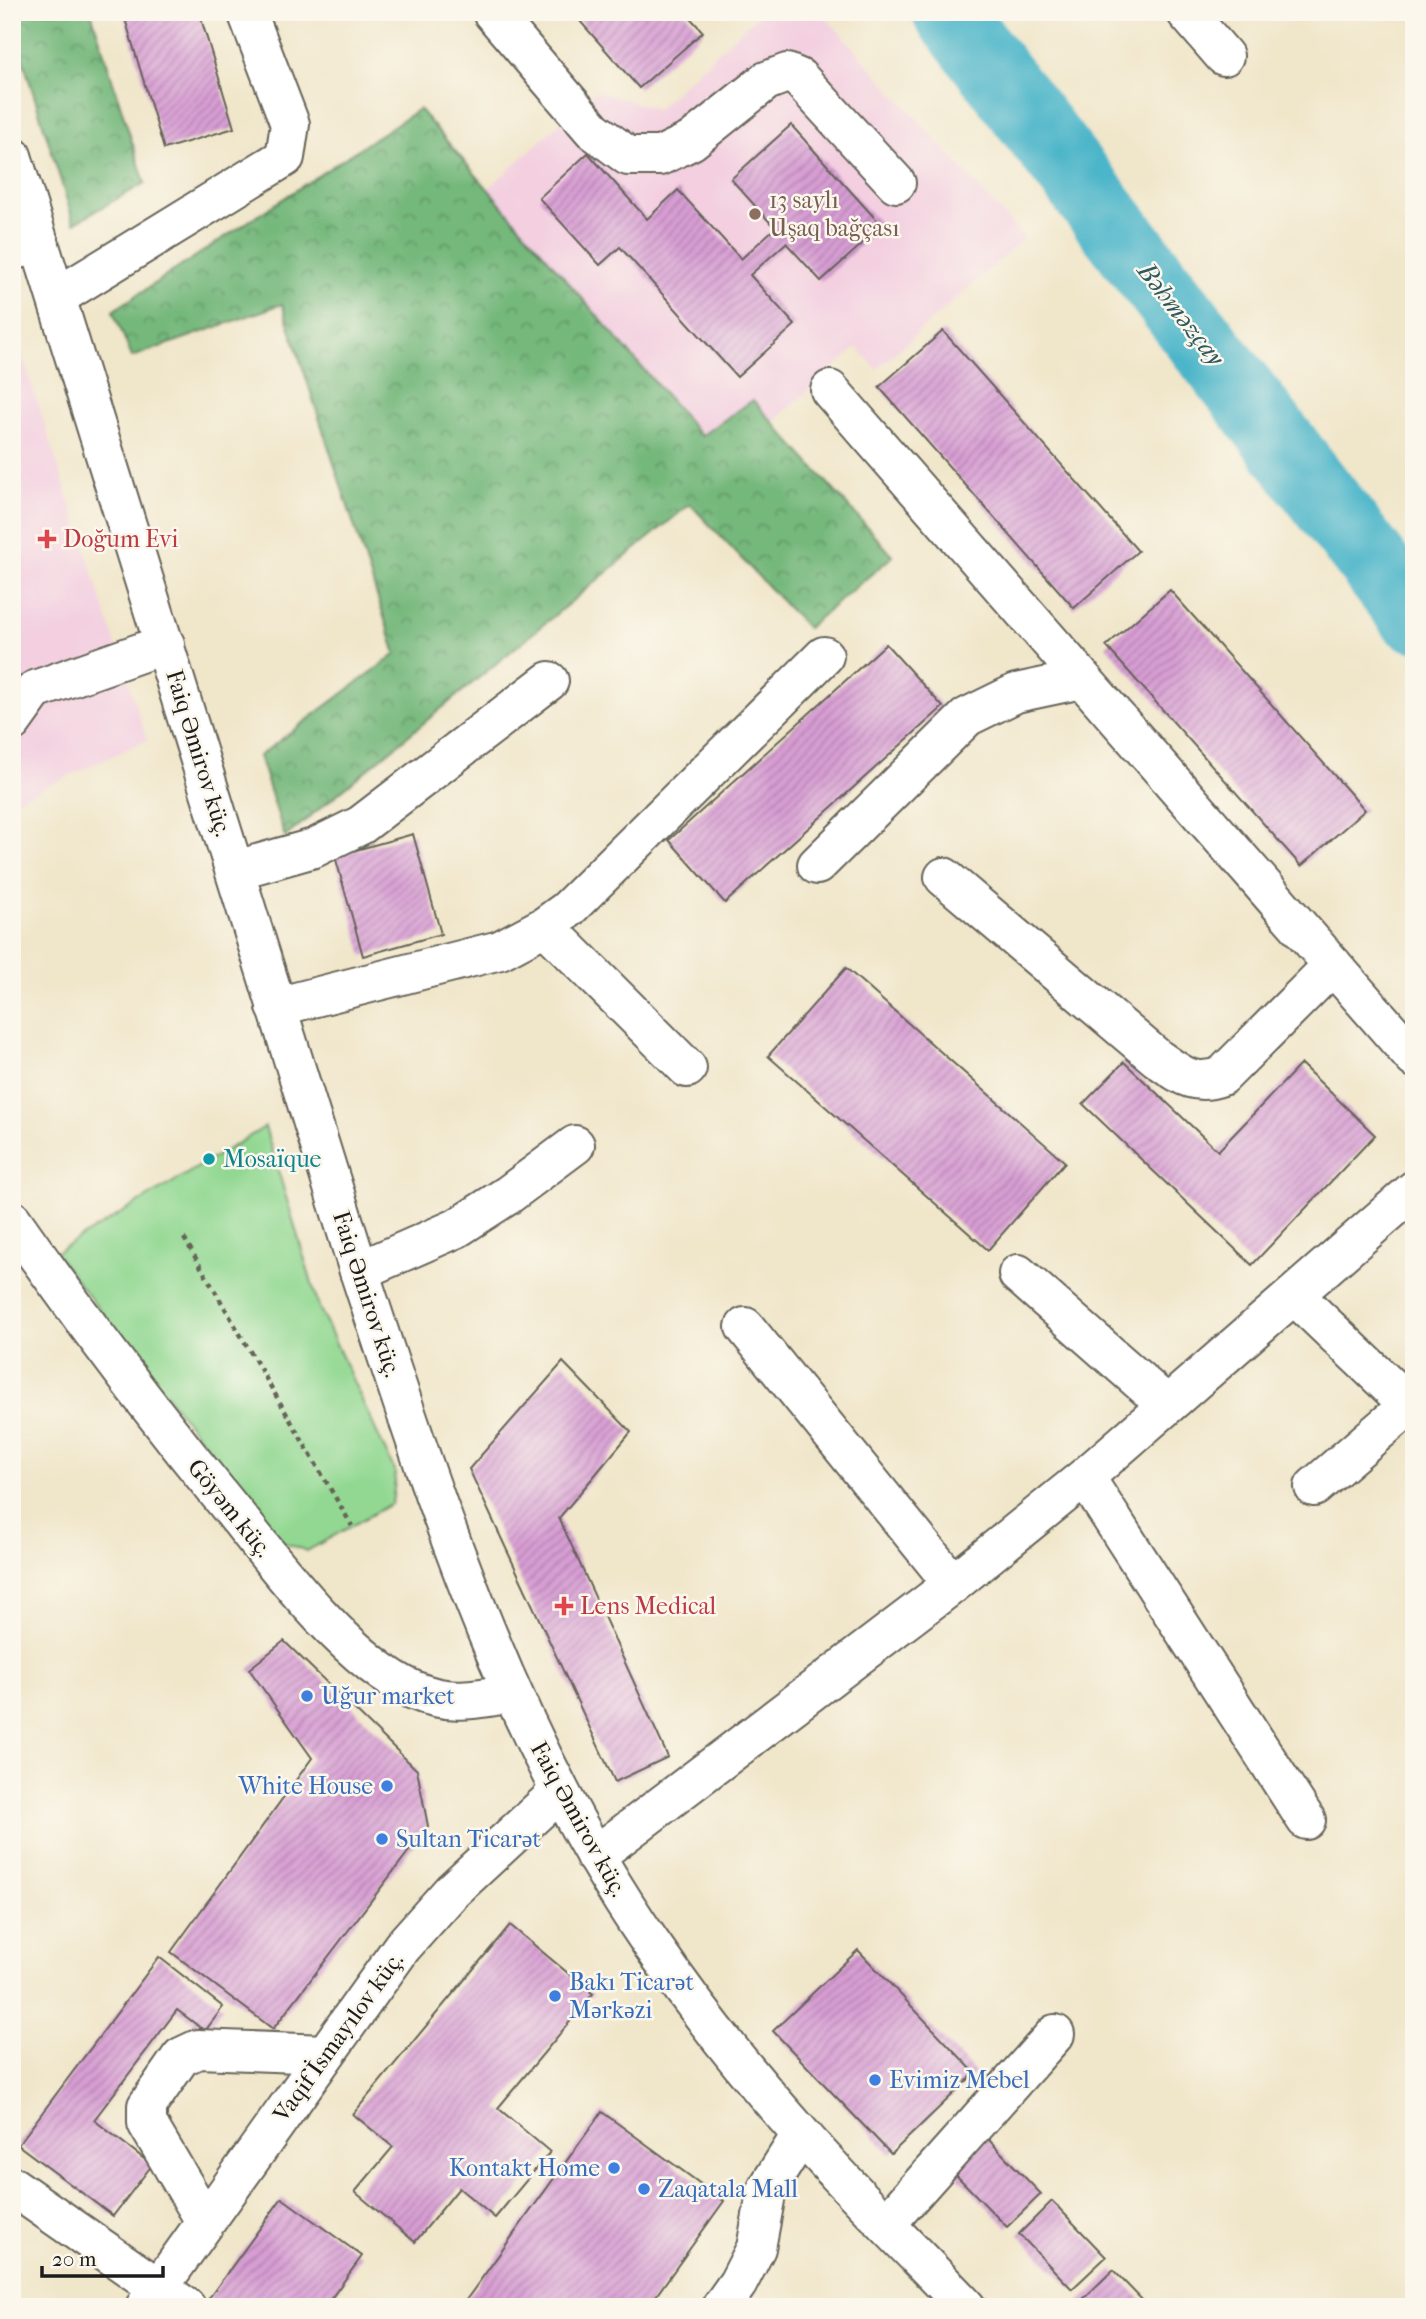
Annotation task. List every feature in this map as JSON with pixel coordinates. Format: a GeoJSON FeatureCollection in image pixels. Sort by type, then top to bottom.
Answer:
{"type":"FeatureCollection","features":[{"type":"Feature","properties":{"kind":"main road"},"geometry":{"type":"LineString","coordinates":[[57,297],[285,157],[290,124],[247,12]]}},
{"type":"Feature","properties":{"kind":"main road"},"geometry":{"type":"LineString","coordinates":[[492,12],[593,130],[628,156],[660,156],[691,141],[766,81],[787,73],[799,78],[896,183]]}},
{"type":"Feature","properties":{"kind":"main road"},"geometry":{"type":"LineString","coordinates":[[1186,12],[1224,56]]}},
{"type":"Feature","properties":{"kind":"main road","name":"Faiq Əmirov küç."},"geometry":{"type":"LineString","coordinates":[[12,156],[26,248],[57,297],[359,1271],[402,1401],[469,1587],[512,1693],[559,1792],[596,1856],[649,1941],[697,2007],[801,2135],[966,2307]]}},
{"type":"Feature","properties":{"kind":"main road"},"geometry":{"type":"LineString","coordinates":[[830,390],[1414,1058]]}},
{"type":"Feature","properties":{"kind":"main road"},"geometry":{"type":"LineString","coordinates":[[12,722],[35,690],[165,644]]}},
{"type":"Feature","properties":{"kind":"main road"},"geometry":{"type":"LineString","coordinates":[[276,1007],[500,950],[545,926],[566,910],[824,656]]}},
{"type":"Feature","properties":{"kind":"main road"},"geometry":{"type":"LineString","coordinates":[[817,864],[967,717],[1016,693],[1082,679]]}},
{"type":"Feature","properties":{"kind":"main road"},"geometry":{"type":"LineString","coordinates":[[236,870],[314,848],[361,825],[549,681]]}},
{"type":"Feature","properties":{"kind":"main road"},"geometry":{"type":"LineString","coordinates":[[944,877],[1157,1058],[1181,1075],[1206,1082],[1222,1076],[1333,965]]}},
{"type":"Feature","properties":{"kind":"main road"},"geometry":{"type":"LineString","coordinates":[[545,926],[687,1068]]}},
{"type":"Feature","properties":{"kind":"main road"},"geometry":{"type":"LineString","coordinates":[[359,1271],[457,1228],[509,1195],[575,1145]]}},
{"type":"Feature","properties":{"kind":"main road"},"geometry":{"type":"LineString","coordinates":[[596,1856],[953,1584],[1085,1477],[1414,1190]]}},
{"type":"Feature","properties":{"kind":"main road","name":"Göyəm küç."},"geometry":{"type":"LineString","coordinates":[[12,1220],[69,1301],[181,1448],[277,1567],[340,1635],[382,1673],[414,1690],[456,1702],[512,1693]]}},
{"type":"Feature","properties":{"kind":"main road"},"geometry":{"type":"LineString","coordinates":[[1018,1274],[1167,1405]]}},
{"type":"Feature","properties":{"kind":"main road"},"geometry":{"type":"LineString","coordinates":[[1294,1295],[1411,1403],[1314,1487]]}},
{"type":"Feature","properties":{"kind":"main road"},"geometry":{"type":"LineString","coordinates":[[744,1327],[953,1584]]}},
{"type":"Feature","properties":{"kind":"main road"},"geometry":{"type":"LineString","coordinates":[[1085,1477],[1306,1820]]}},
{"type":"Feature","properties":{"kind":"main road","name":"Vaqif İsmayılov küç."},"geometry":{"type":"LineString","coordinates":[[163,2300],[205,2221],[402,1948],[452,1891],[559,1792]]}},
{"type":"Feature","properties":{"kind":"main road"},"geometry":{"type":"LineString","coordinates":[[887,2223],[1055,2034]]}},
{"type":"Feature","properties":{"kind":"main road"},"geometry":{"type":"LineString","coordinates":[[205,2221],[147,2123],[147,2106],[181,2057],[198,2049],[325,2054]]}},
{"type":"Feature","properties":{"kind":"main road"},"geometry":{"type":"LineString","coordinates":[[721,2307],[738,2283],[755,2248],[767,2189],[801,2135]]}},
{"type":"Feature","properties":{"kind":"main road"},"geometry":{"type":"LineString","coordinates":[[12,2186],[163,2300]]}},
{"type":"Feature","properties":{"kind":"path"},"geometry":{"type":"LineString","coordinates":[[184,1238],[352,1526]]}},
{"type":"Feature","properties":{"kind":"shaded area","name":"13 saylı Uşaq bağçası"},"geometry":{"type":"Polygon","coordinates":[[[761,12],[821,12],[1024,238],[877,369],[857,347],[773,422],[753,401],[701,436],[488,189],[595,91],[657,109],[761,12]]]}},
{"type":"Feature","properties":{"kind":"shaded area","name":"Doğum Evi"},"geometry":{"type":"Polygon","coordinates":[[[16,336],[147,740],[12,802],[12,338],[16,336]]]}},
{"type":"Feature","properties":{"kind":"green space"},"geometry":{"type":"Polygon","coordinates":[[[12,12],[91,12],[145,183],[74,223],[12,25],[12,12]]]}},
{"type":"Feature","properties":{"kind":"green space"},"geometry":{"type":"Polygon","coordinates":[[[419,109],[701,436],[753,400],[893,556],[807,628],[690,504],[285,837],[259,756],[396,654],[282,304],[132,357],[113,311],[419,109]]]}},
{"type":"Feature","properties":{"kind":"green space"},"geometry":{"type":"Polygon","coordinates":[[[265,1127],[319,1307],[396,1474],[392,1503],[307,1551],[281,1542],[55,1253],[265,1127]]]}},
{"type":"Feature","properties":{"kind":"building"},"geometry":{"type":"Polygon","coordinates":[[[123,12],[199,12],[234,128],[164,149],[123,12]]]}},
{"type":"Feature","properties":{"kind":"building"},"geometry":{"type":"Polygon","coordinates":[[[572,12],[685,12],[703,32],[639,88],[572,12]]]}},
{"type":"Feature","properties":{"kind":"building"},"geometry":{"type":"Polygon","coordinates":[[[791,125],[882,226],[821,281],[786,243],[750,275],[795,325],[737,377],[620,247],[600,265],[539,198],[588,153],[647,219],[678,190],[741,259],[775,228],[731,179],[791,125]]]}},
{"type":"Feature","properties":{"kind":"building"},"geometry":{"type":"Polygon","coordinates":[[[943,331],[1138,551],[1074,608],[879,387],[943,331]]]}},
{"type":"Feature","properties":{"kind":"building"},"geometry":{"type":"Polygon","coordinates":[[[1170,590],[1365,810],[1301,866],[1106,646],[1170,590]]]}},
{"type":"Feature","properties":{"kind":"building"},"geometry":{"type":"Polygon","coordinates":[[[886,644],[943,707],[725,903],[669,840],[886,644]]]}},
{"type":"Feature","properties":{"kind":"building"},"geometry":{"type":"Polygon","coordinates":[[[413,834],[441,934],[363,956],[335,856],[413,834]]]}},
{"type":"Feature","properties":{"kind":"building"},"geometry":{"type":"Polygon","coordinates":[[[846,968],[1065,1162],[988,1250],[768,1056],[846,968]]]}},
{"type":"Feature","properties":{"kind":"building"},"geometry":{"type":"Polygon","coordinates":[[[1124,1062],[1218,1151],[1301,1064],[1375,1135],[1252,1265],[1083,1104],[1124,1062]]]}},
{"type":"Feature","properties":{"kind":"building"},"geometry":{"type":"Polygon","coordinates":[[[563,1362],[631,1432],[559,1518],[668,1757],[615,1782],[469,1469],[563,1362]]]}},
{"type":"Feature","properties":{"kind":"building"},"geometry":{"type":"Polygon","coordinates":[[[284,1641],[417,1770],[428,1826],[273,2029],[171,1952],[312,1758],[249,1669],[284,1641]]]}},
{"type":"Feature","properties":{"kind":"building"},"geometry":{"type":"Polygon","coordinates":[[[510,1925],[593,1994],[498,2108],[550,2152],[495,2218],[459,2188],[415,2242],[355,2192],[393,2147],[353,2114],[510,1925]]]}},
{"type":"Feature","properties":{"kind":"building"},"geometry":{"type":"Polygon","coordinates":[[[858,1950],[975,2073],[891,2154],[773,2031],[858,1950]]]}},
{"type":"Feature","properties":{"kind":"building"},"geometry":{"type":"Polygon","coordinates":[[[159,1957],[223,2007],[205,2031],[177,2010],[94,2120],[152,2165],[113,2216],[18,2145],[159,1957]]]}},
{"type":"Feature","properties":{"kind":"building"},"geometry":{"type":"Polygon","coordinates":[[[602,2112],[724,2201],[648,2307],[461,2307],[602,2112]]]}},
{"type":"Feature","properties":{"kind":"building"},"geometry":{"type":"Polygon","coordinates":[[[988,2139],[1041,2194],[1007,2227],[953,2172],[988,2139]]]}},
{"type":"Feature","properties":{"kind":"building"},"geometry":{"type":"Polygon","coordinates":[[[282,2198],[362,2256],[325,2307],[220,2307],[209,2298],[282,2198]]]}},
{"type":"Feature","properties":{"kind":"building"},"geometry":{"type":"Polygon","coordinates":[[[1052,2201],[1106,2257],[1072,2289],[1019,2234],[1052,2201]]]}},
{"type":"Feature","properties":{"kind":"building"},"geometry":{"type":"Polygon","coordinates":[[[1113,2270],[1149,2307],[1083,2307],[1079,2303],[1113,2270]]]}},
{"type":"Feature","properties":{"kind":"waterway","name":"Bəhməzçay"},"geometry":{"type":"LineString","coordinates":[[948,12],[1414,616]]}},
{"type":"Feature","properties":{"kind":"place","name":"13 saylı Uşaq bağçası"},"geometry":{"type":"Point","coordinates":[755,214]}},
{"type":"Feature","properties":{"kind":"place","name":"Doğum Evi"},"geometry":{"type":"Point","coordinates":[47,539]}},
{"type":"Feature","properties":{"kind":"place","name":"Mosaïque"},"geometry":{"type":"Point","coordinates":[209,1159]}},
{"type":"Feature","properties":{"kind":"place","name":"Lens Medical"},"geometry":{"type":"Point","coordinates":[564,1606]}},
{"type":"Feature","properties":{"kind":"place","name":"Uğur market"},"geometry":{"type":"Point","coordinates":[307,1696]}},
{"type":"Feature","properties":{"kind":"place","name":"White House"},"geometry":{"type":"Point","coordinates":[387,1786]}},
{"type":"Feature","properties":{"kind":"place","name":"Sultan Ticarət"},"geometry":{"type":"Point","coordinates":[382,1839]}},
{"type":"Feature","properties":{"kind":"place","name":"Bakı Ticarət Mərkəzi"},"geometry":{"type":"Point","coordinates":[555,1996]}},
{"type":"Feature","properties":{"kind":"place","name":"Evimiz Mebel"},"geometry":{"type":"Point","coordinates":[875,2080]}},
{"type":"Feature","properties":{"kind":"place","name":"Kontakt Home"},"geometry":{"type":"Point","coordinates":[614,2168]}},
{"type":"Feature","properties":{"kind":"place","name":"Zaqatala Mall"},"geometry":{"type":"Point","coordinates":[644,2189]}}]}
